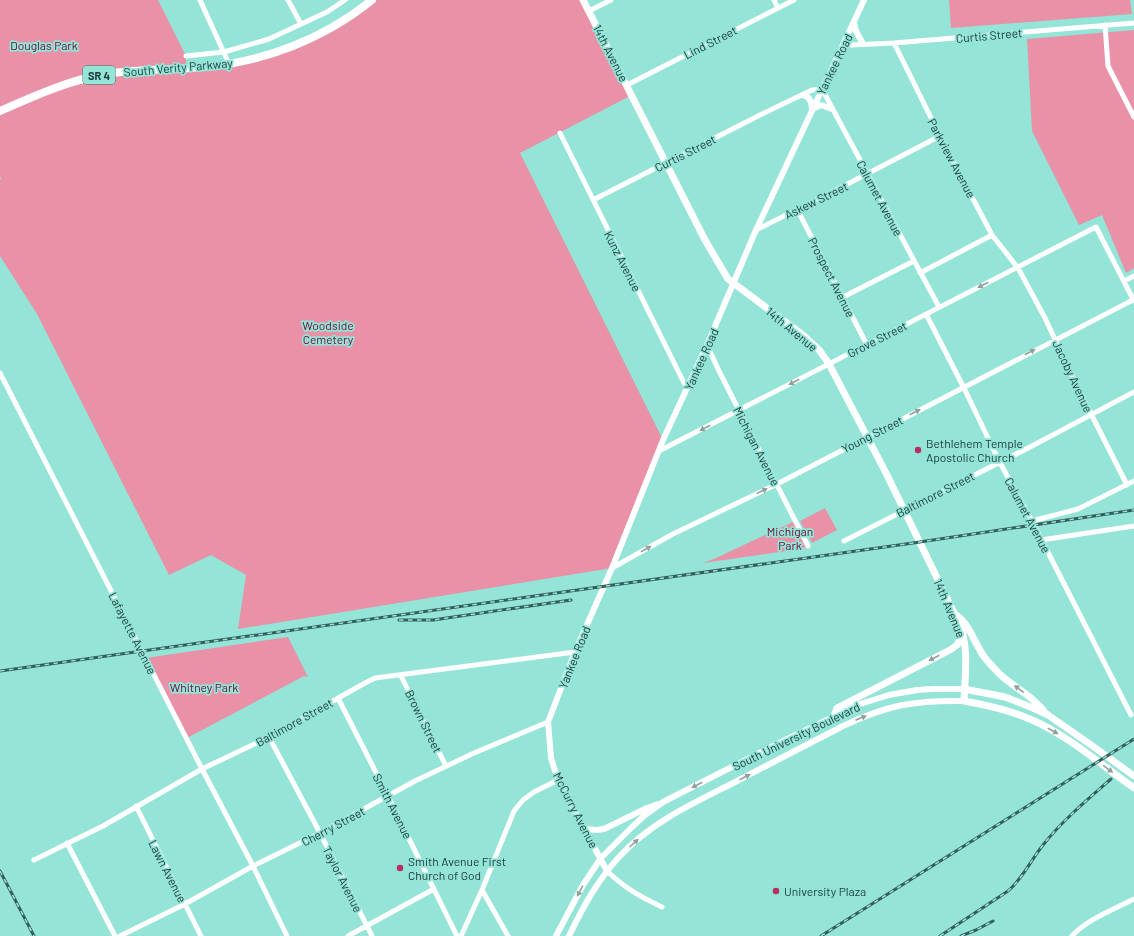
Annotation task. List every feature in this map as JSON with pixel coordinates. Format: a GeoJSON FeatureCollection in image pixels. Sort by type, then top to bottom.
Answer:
{"type":"FeatureCollection","features":[{"type":"Feature","properties":{"kind":"main road","name":"South Verity Parkway"},"geometry":{"type":"LineString","coordinates":[[0,111],[61,86],[85,78],[106,74],[230,64],[264,56],[312,39],[351,17],[372,0]]}},
{"type":"Feature","properties":{"kind":"main road","name":"14th Avenue"},"geometry":{"type":"LineString","coordinates":[[583,0],[705,240],[724,274],[733,284],[803,335],[820,351],[829,364],[867,436],[955,614],[963,634],[966,658],[964,701]]}},
{"type":"Feature","properties":{"kind":"main road"},"geometry":{"type":"LineString","coordinates":[[955,614],[962,619],[979,649],[991,664],[1005,678],[1041,706],[1048,716]]}},
{"type":"Feature","properties":{"kind":"main road"},"geometry":{"type":"LineString","coordinates":[[834,716],[837,708],[950,650],[957,645],[963,634]]}},
{"type":"Feature","properties":{"kind":"main road","name":"South University Boulevard"},"geometry":{"type":"LineString","coordinates":[[964,689],[1005,697],[1048,716],[1134,776]]}},
{"type":"Feature","properties":{"kind":"main road","name":"South University Boulevard"},"geometry":{"type":"LineString","coordinates":[[964,701],[985,704],[1032,720],[1060,735],[1133,787]]}},
{"type":"Feature","properties":{"kind":"street"},"geometry":{"type":"LineString","coordinates":[[200,0],[230,64]]}},
{"type":"Feature","properties":{"kind":"street"},"geometry":{"type":"LineString","coordinates":[[288,0],[302,24]]}},
{"type":"Feature","properties":{"kind":"street"},"geometry":{"type":"LineString","coordinates":[[186,56],[224,52],[269,39],[327,12],[345,0]]}},
{"type":"Feature","properties":{"kind":"street"},"geometry":{"type":"LineString","coordinates":[[589,11],[611,0]]}},
{"type":"Feature","properties":{"kind":"street"},"geometry":{"type":"LineString","coordinates":[[774,0],[778,8]]}},
{"type":"Feature","properties":{"kind":"street","name":"Lind Street"},"geometry":{"type":"LineString","coordinates":[[627,85],[794,0]]}},
{"type":"Feature","properties":{"kind":"street","name":"Yankee Road"},"geometry":{"type":"LineString","coordinates":[[548,722],[575,652],[612,568],[659,451],[688,389],[756,230],[864,0]]}},
{"type":"Feature","properties":{"kind":"street"},"geometry":{"type":"LineString","coordinates":[[854,23],[856,31],[863,44]]}},
{"type":"Feature","properties":{"kind":"street","name":"Curtis Street"},"geometry":{"type":"LineString","coordinates":[[845,42],[851,45],[894,43],[1134,23]]}},
{"type":"Feature","properties":{"kind":"street"},"geometry":{"type":"LineString","coordinates":[[1105,25],[1108,66],[1134,117]]}},
{"type":"Feature","properties":{"kind":"street","name":"Parkview Avenue"},"geometry":{"type":"LineString","coordinates":[[894,43],[940,136],[992,235],[1018,268]]}},
{"type":"Feature","properties":{"kind":"street","name":"Curtis Street"},"geometry":{"type":"LineString","coordinates":[[593,200],[812,90],[822,89]]}},
{"type":"Feature","properties":{"kind":"street","name":"Calumet Avenue"},"geometry":{"type":"LineString","coordinates":[[822,89],[939,307]]}},
{"type":"Feature","properties":{"kind":"street"},"geometry":{"type":"LineString","coordinates":[[802,95],[808,97],[811,101],[812,109],[821,105],[832,109]]}},
{"type":"Feature","properties":{"kind":"street","name":"Kunz Avenue"},"geometry":{"type":"LineString","coordinates":[[560,133],[688,389]]}},
{"type":"Feature","properties":{"kind":"street","name":"Askew Street"},"geometry":{"type":"LineString","coordinates":[[756,230],[940,136]]}},
{"type":"Feature","properties":{"kind":"street","name":"Prospect Avenue"},"geometry":{"type":"LineString","coordinates":[[797,209],[867,345]]}},
{"type":"Feature","properties":{"kind":"street","name":"Grove Street"},"geometry":{"type":"LineString","coordinates":[[659,451],[1096,227],[1124,281]]}},
{"type":"Feature","properties":{"kind":"street"},"geometry":{"type":"LineString","coordinates":[[920,273],[992,235]]}},
{"type":"Feature","properties":{"kind":"street"},"geometry":{"type":"LineString","coordinates":[[842,297],[914,261]]}},
{"type":"Feature","properties":{"kind":"street","name":"Jacoby Avenue"},"geometry":{"type":"LineString","coordinates":[[1018,268],[1056,339],[1072,376],[1127,485]]}},
{"type":"Feature","properties":{"kind":"street"},"geometry":{"type":"LineString","coordinates":[[1133,301],[1124,281],[1134,276]]}},
{"type":"Feature","properties":{"kind":"street","name":"Young Street"},"geometry":{"type":"LineString","coordinates":[[612,568],[673,534],[777,484],[867,436],[1133,301]]}},
{"type":"Feature","properties":{"kind":"street","name":"Calumet Avenue"},"geometry":{"type":"LineString","coordinates":[[926,314],[1131,715]]}},
{"type":"Feature","properties":{"kind":"street","name":"Michigan Avenue"},"geometry":{"type":"LineString","coordinates":[[707,345],[808,546]]}},
{"type":"Feature","properties":{"kind":"street","name":"Lafayette Avenue"},"geometry":{"type":"LineString","coordinates":[[0,373],[288,936]]}},
{"type":"Feature","properties":{"kind":"street","name":"Baltimore Street"},"geometry":{"type":"LineString","coordinates":[[844,541],[1092,415],[1134,392]]}},
{"type":"Feature","properties":{"kind":"street"},"geometry":{"type":"LineString","coordinates":[[1032,521],[1078,509],[1134,481]]}},
{"type":"Feature","properties":{"kind":"street"},"geometry":{"type":"LineString","coordinates":[[1041,540],[1134,526]]}},
{"type":"Feature","properties":{"kind":"street","name":"Baltimore Street"},"geometry":{"type":"LineString","coordinates":[[34,860],[103,826],[202,769],[269,737],[375,678],[401,676],[575,652]]}},
{"type":"Feature","properties":{"kind":"street","name":"Brown Street"},"geometry":{"type":"LineString","coordinates":[[401,676],[446,766]]}},
{"type":"Feature","properties":{"kind":"street","name":"South University Boulevard"},"geometry":{"type":"LineString","coordinates":[[556,936],[583,885],[601,858],[641,819],[663,802],[860,704],[903,692],[932,689],[964,689]]}},
{"type":"Feature","properties":{"kind":"street","name":"Smith Avenue"},"geometry":{"type":"LineString","coordinates":[[338,698],[457,936]]}},
{"type":"Feature","properties":{"kind":"street","name":"South University Boulevard"},"geometry":{"type":"LineString","coordinates":[[569,936],[584,904],[607,871],[632,845],[662,820],[867,715],[901,705],[925,701],[964,701]]}},
{"type":"Feature","properties":{"kind":"street","name":"Cherry Street"},"geometry":{"type":"LineString","coordinates":[[120,936],[185,904],[253,866],[320,833],[446,766],[548,722]]}},
{"type":"Feature","properties":{"kind":"street","name":"McCurry Avenue"},"geometry":{"type":"LineString","coordinates":[[548,722],[551,758],[558,780],[607,871]]}},
{"type":"Feature","properties":{"kind":"street","name":"Taylor Avenue"},"geometry":{"type":"LineString","coordinates":[[269,737],[372,936]]}},
{"type":"Feature","properties":{"kind":"street"},"geometry":{"type":"LineString","coordinates":[[461,936],[482,890],[514,812],[524,800],[534,792],[558,780]]}},
{"type":"Feature","properties":{"kind":"street"},"geometry":{"type":"LineString","coordinates":[[585,829],[604,829],[647,808],[663,802]]}},
{"type":"Feature","properties":{"kind":"street","name":"Lawn Avenue"},"geometry":{"type":"LineString","coordinates":[[136,806],[201,936]]}},
{"type":"Feature","properties":{"kind":"street"},"geometry":{"type":"LineString","coordinates":[[67,843],[115,936]]}},
{"type":"Feature","properties":{"kind":"street"},"geometry":{"type":"LineString","coordinates":[[607,871],[621,884],[634,893],[662,906]]}},
{"type":"Feature","properties":{"kind":"street"},"geometry":{"type":"LineString","coordinates":[[348,936],[434,890]]}},
{"type":"Feature","properties":{"kind":"street"},"geometry":{"type":"LineString","coordinates":[[482,890],[508,936]]}},
{"type":"Feature","properties":{"kind":"street"},"geometry":{"type":"LineString","coordinates":[[1072,936],[1089,922],[1134,899]]}},
{"type":"Feature","properties":{"kind":"green space","name":"Woodside Cemetery"},"geometry":{"type":"Polygon","coordinates":[[[0,0],[158,0],[186,56],[186,68],[203,67],[298,44],[372,0],[583,0],[632,95],[520,153],[663,440],[612,568],[238,629],[246,575],[211,555],[169,575],[37,314],[0,256],[0,0]]]}},
{"type":"Feature","properties":{"kind":"green space"},"geometry":{"type":"Polygon","coordinates":[[[949,0],[1130,0],[1132,14],[951,28],[949,0]]]}},
{"type":"Feature","properties":{"kind":"green space"},"geometry":{"type":"Polygon","coordinates":[[[1134,30],[1134,268],[1126,273],[1102,215],[1079,225],[1032,131],[1027,39],[1134,30]]]}},
{"type":"Feature","properties":{"kind":"green space"},"geometry":{"type":"Polygon","coordinates":[[[825,508],[837,530],[812,543],[800,521],[825,508]]]}},
{"type":"Feature","properties":{"kind":"green space","name":"Michigan Park"},"geometry":{"type":"Polygon","coordinates":[[[795,521],[808,546],[801,549],[703,563],[716,558],[795,521]]]}},
{"type":"Feature","properties":{"kind":"green space","name":"Whitney Park"},"geometry":{"type":"Polygon","coordinates":[[[288,637],[308,677],[304,676],[187,738],[146,658],[288,637]]]}},
{"type":"Feature","properties":{"kind":"railway"},"geometry":{"type":"LineString","coordinates":[[0,671],[913,543],[1134,510]]}},
{"type":"Feature","properties":{"kind":"railway"},"geometry":{"type":"LineString","coordinates":[[399,620],[433,620],[571,600]]}},
{"type":"Feature","properties":{"kind":"railway"},"geometry":{"type":"LineString","coordinates":[[821,936],[1134,739]]}},
{"type":"Feature","properties":{"kind":"railway"},"geometry":{"type":"LineString","coordinates":[[940,936],[1008,891],[1018,880],[1043,845],[1059,827],[1111,779]]}},
{"type":"Feature","properties":{"kind":"railway"},"geometry":{"type":"LineString","coordinates":[[0,871],[34,936]]}},
{"type":"Feature","properties":{"kind":"railway"},"geometry":{"type":"LineString","coordinates":[[961,936],[993,921]]}},
{"type":"Feature","properties":{"kind":"place","name":"Bethlehem Temple Apostolic Church"},"geometry":{"type":"Point","coordinates":[918,450]}},
{"type":"Feature","properties":{"kind":"place","name":"Smith Avenue First Church of God"},"geometry":{"type":"Point","coordinates":[400,868]}},
{"type":"Feature","properties":{"kind":"place","name":"University Plaza"},"geometry":{"type":"Point","coordinates":[776,891]}},
{"type":"Feature","properties":{"kind":"park label","name":"Douglas Park"},"geometry":{"type":"Point","coordinates":[44,45]}}]}
